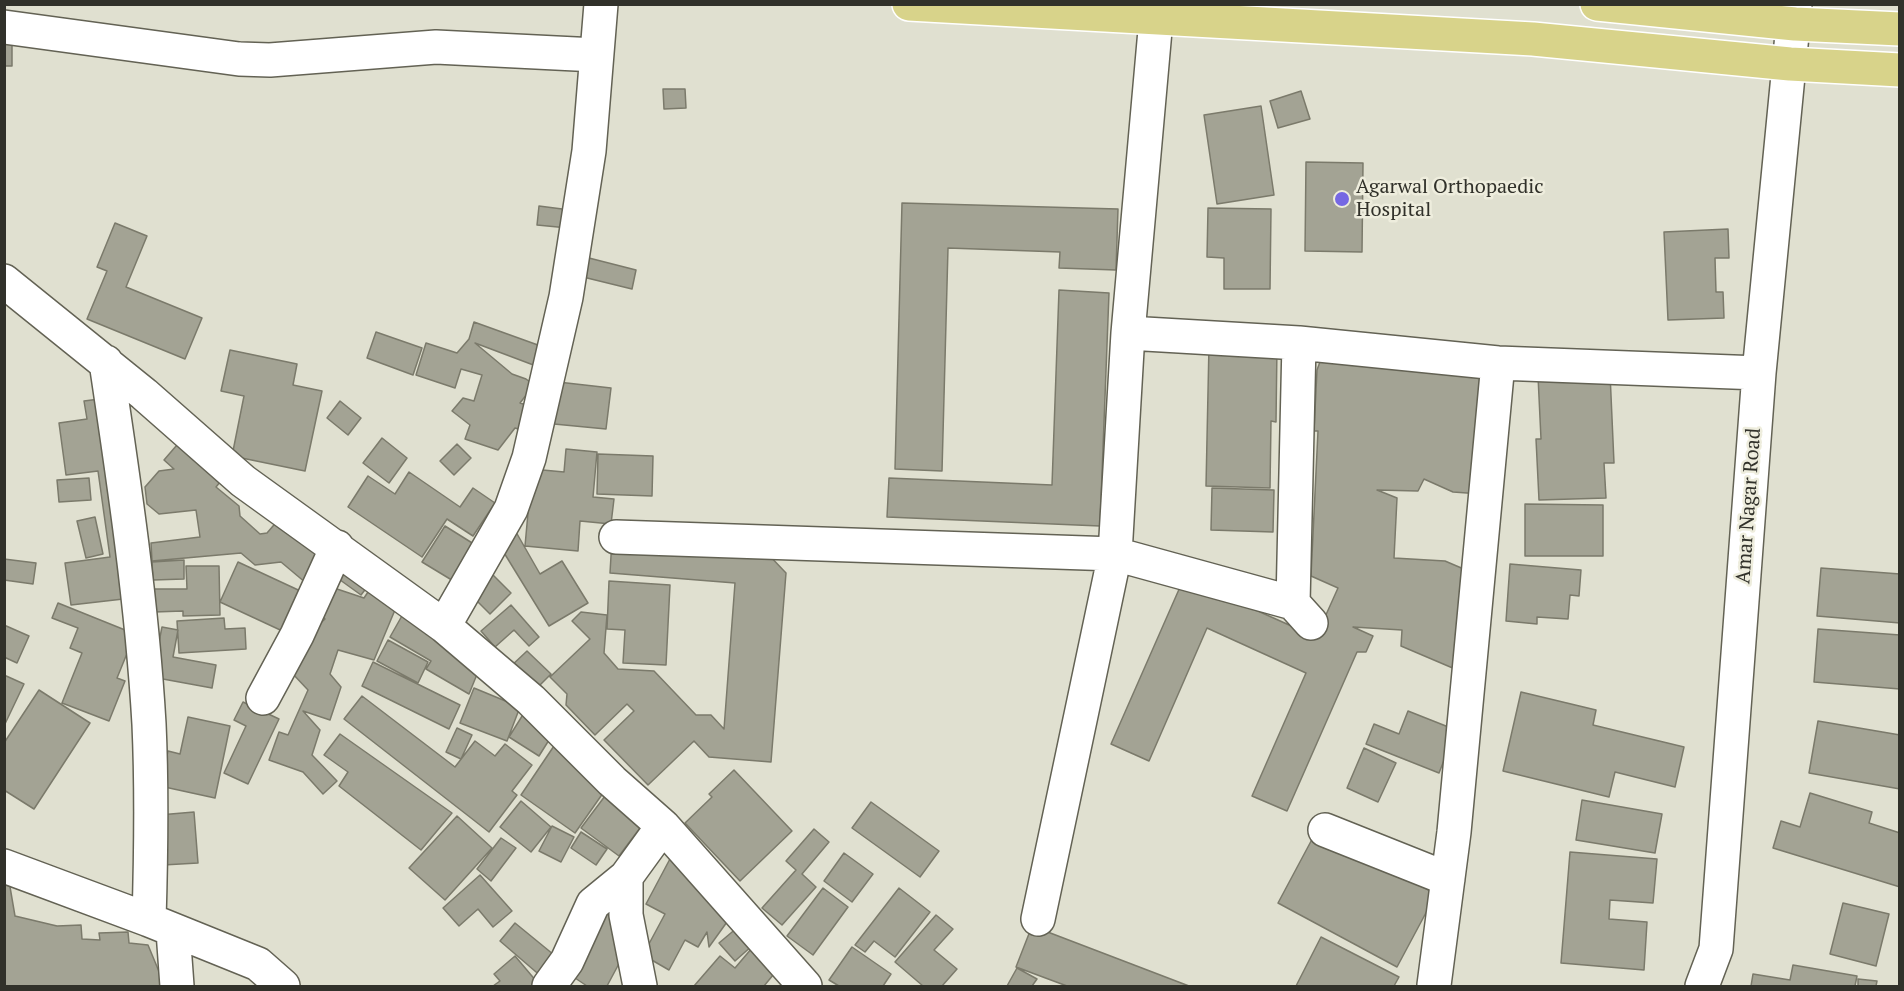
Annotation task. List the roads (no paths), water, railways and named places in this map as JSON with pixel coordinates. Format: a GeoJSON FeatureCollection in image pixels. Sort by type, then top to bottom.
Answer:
{"type":"FeatureCollection","features":[{"type":"Feature","properties":{"kind":"main road"},"geometry":{"type":"LineString","coordinates":[[909,4],[1533,39],[1790,64],[1899,70]]}},
{"type":"Feature","properties":{"kind":"main road"},"geometry":{"type":"LineString","coordinates":[[1597,4],[1692,12],[1795,14],[1899,29]]}},
{"type":"Feature","properties":{"kind":"street","name":"Amar Nagar Road"},"geometry":{"type":"LineString","coordinates":[[1702,987],[1716,949],[1759,373],[1795,14]]}},
{"type":"Feature","properties":{"kind":"street"},"geometry":{"type":"LineString","coordinates":[[1038,919],[1115,554],[1128,333],[1156,19]]}},
{"type":"Feature","properties":{"kind":"street"},"geometry":{"type":"LineString","coordinates":[[4,27],[239,59],[270,60],[436,47],[598,28],[589,151],[566,297],[529,458],[511,509],[444,626]]}},
{"type":"Feature","properties":{"kind":"street"},"geometry":{"type":"LineString","coordinates":[[4,280],[106,362],[243,481],[444,626],[531,700],[612,781],[663,826],[805,987]]}},
{"type":"Feature","properties":{"kind":"street"},"geometry":{"type":"LineString","coordinates":[[1128,333],[1299,343],[1498,363],[1759,373]]}},
{"type":"Feature","properties":{"kind":"street"},"geometry":{"type":"LineString","coordinates":[[616,537],[1115,554],[1302,613],[1299,343]]}},
{"type":"Feature","properties":{"kind":"street"},"geometry":{"type":"LineString","coordinates":[[106,362],[123,473],[149,723],[151,825],[161,925],[177,987]]}},
{"type":"Feature","properties":{"kind":"street"},"geometry":{"type":"LineString","coordinates":[[1438,986],[1498,363]]}},
{"type":"Feature","properties":{"kind":"street"},"geometry":{"type":"LineString","coordinates":[[263,698],[297,635],[337,547]]}},
{"type":"Feature","properties":{"kind":"street"},"geometry":{"type":"LineString","coordinates":[[549,987],[567,961],[593,904],[627,877],[663,826]]}},
{"type":"Feature","properties":{"kind":"street"},"geometry":{"type":"LineString","coordinates":[[1325,830],[1448,879]]}},
{"type":"Feature","properties":{"kind":"street"},"geometry":{"type":"LineString","coordinates":[[4,866],[258,964],[283,987]]}},
{"type":"Feature","properties":{"kind":"street"},"geometry":{"type":"LineString","coordinates":[[627,877],[626,915],[640,987]]}},
{"type":"Feature","properties":{"kind":"place","name":"Agarwal Orthopaedic Hospital"},"geometry":{"type":"Point","coordinates":[1342,199]}}]}
